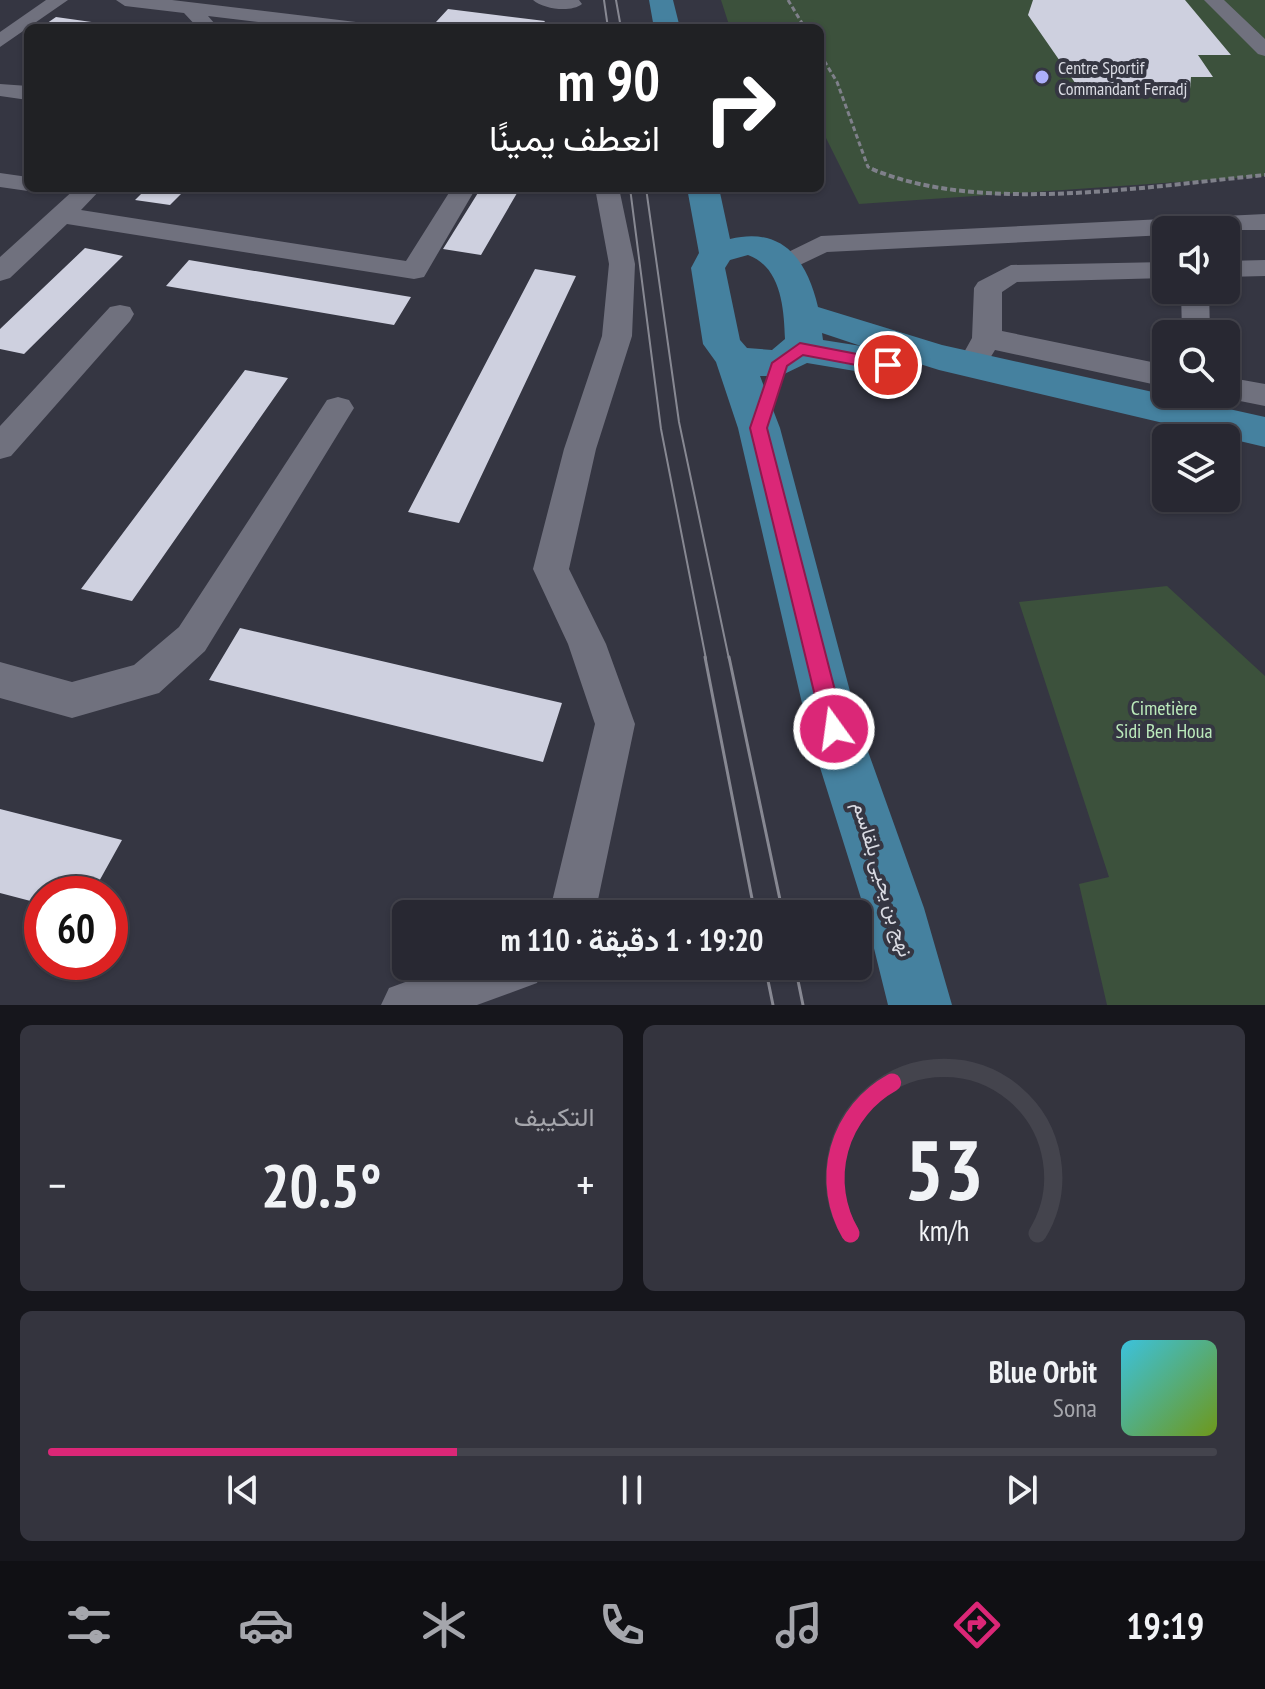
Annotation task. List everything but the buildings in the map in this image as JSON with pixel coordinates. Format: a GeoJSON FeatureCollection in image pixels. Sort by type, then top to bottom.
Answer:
{"type":"FeatureCollection","features":[{"type":"Feature","properties":{"kind":"main road"},"geometry":{"type":"LineString","coordinates":[[661,0],[666,24]]}},
{"type":"Feature","properties":{"kind":"main road"},"geometry":{"type":"LineString","coordinates":[[706,201],[716,253],[734,246],[773,256]]}},
{"type":"Feature","properties":{"kind":"main road"},"geometry":{"type":"LineString","coordinates":[[706,201],[773,256],[794,342],[759,428]]}},
{"type":"Feature","properties":{"kind":"main road","name":"نهج بن يحيى بلقاسم"},"geometry":{"type":"LineString","coordinates":[[716,253],[708,268],[722,344],[734,358],[759,428],[876,911],[920,1005]]}},
{"type":"Feature","properties":{"kind":"main road"},"geometry":{"type":"LineString","coordinates":[[794,342],[1152,431]]}},
{"type":"Feature","properties":{"kind":"main road"},"geometry":{"type":"LineString","coordinates":[[734,358],[755,363],[794,342],[893,344],[979,351],[1265,432]]}},
{"type":"Feature","properties":{"kind":"main road"},"geometry":{"type":"LineString","coordinates":[[1240,453],[1265,459]]}},
{"type":"Feature","properties":{"kind":"street"},"geometry":{"type":"LineString","coordinates":[[24,24],[59,0]]}},
{"type":"Feature","properties":{"kind":"street"},"geometry":{"type":"LineString","coordinates":[[125,0],[323,24]]}},
{"type":"Feature","properties":{"kind":"street"},"geometry":{"type":"LineString","coordinates":[[542,0],[572,2],[576,24]]}},
{"type":"Feature","properties":{"kind":"street"},"geometry":{"type":"LineString","coordinates":[[1213,0],[1265,50]]}},
{"type":"Feature","properties":{"kind":"street"},"geometry":{"type":"LineString","coordinates":[[190,8],[205,24]]}},
{"type":"Feature","properties":{"kind":"street"},"geometry":{"type":"LineString","coordinates":[[0,41],[24,24]]}},
{"type":"Feature","properties":{"kind":"street"},"geometry":{"type":"LineString","coordinates":[[0,90],[24,93]]}},
{"type":"Feature","properties":{"kind":"street"},"geometry":{"type":"LineString","coordinates":[[0,161],[24,164]]}},
{"type":"Feature","properties":{"kind":"street"},"geometry":{"type":"LineString","coordinates":[[0,180],[24,183]]}},
{"type":"Feature","properties":{"kind":"street"},"geometry":{"type":"LineString","coordinates":[[0,272],[86,192]]}},
{"type":"Feature","properties":{"kind":"street"},"geometry":{"type":"LineString","coordinates":[[61,215],[414,271],[462,192]]}},
{"type":"Feature","properties":{"kind":"street"},"geometry":{"type":"LineString","coordinates":[[575,900],[615,724],[587,644],[551,569],[580,449],[617,336],[622,264],[608,192]]}},
{"type":"Feature","properties":{"kind":"street"},"geometry":{"type":"LineString","coordinates":[[773,256],[821,244],[1265,222]]}},
{"type":"Feature","properties":{"kind":"street"},"geometry":{"type":"LineString","coordinates":[[1240,269],[1265,268]]}},
{"type":"Feature","properties":{"kind":"street"},"geometry":{"type":"LineString","coordinates":[[1152,270],[1011,274],[988,288],[979,351],[1152,374]]}},
{"type":"Feature","properties":{"kind":"street"},"geometry":{"type":"LineString","coordinates":[[0,447],[120,314]]}},
{"type":"Feature","properties":{"kind":"street"},"geometry":{"type":"LineString","coordinates":[[1240,391],[1265,395]]}},
{"type":"Feature","properties":{"kind":"street"},"geometry":{"type":"LineString","coordinates":[[0,680],[72,700],[145,680],[192,639],[338,408]]}},
{"type":"Feature","properties":{"kind":"street"},"geometry":{"type":"LineString","coordinates":[[406,1005],[479,980]]}},
{"type":"Feature","properties":{"kind":"path"},"geometry":{"type":"LineString","coordinates":[[788,0],[803,24]]}},
{"type":"Feature","properties":{"kind":"path"},"geometry":{"type":"LineString","coordinates":[[824,61],[837,82],[868,167],[901,182],[1057,193],[1265,175]]}},
{"type":"Feature","properties":{"kind":"green space","name":"Centre Sportif Commandant Ferradj"},"geometry":{"type":"Polygon","coordinates":[[[721,0],[1265,0],[1265,176],[859,204],[824,134],[824,24],[729,24],[721,0]]]}},
{"type":"Feature","properties":{"kind":"green space","name":"Cimetière Sidi Ben Houa"},"geometry":{"type":"Polygon","coordinates":[[[1167,586],[1265,676],[1265,1005],[1107,1005],[1079,884],[1109,877],[1019,602],[1167,586]]]}},
{"type":"Feature","properties":{"kind":"tram line"},"geometry":{"type":"LineString","coordinates":[[604,0],[607,24]]}},
{"type":"Feature","properties":{"kind":"tram line"},"geometry":{"type":"LineString","coordinates":[[616,0],[620,24]]}},
{"type":"Feature","properties":{"kind":"tram line"},"geometry":{"type":"LineString","coordinates":[[631,192],[661,429],[706,659]]}},
{"type":"Feature","properties":{"kind":"tram line"},"geometry":{"type":"LineString","coordinates":[[647,192],[679,422],[729,659]]}},
{"type":"Feature","properties":{"kind":"tram line"},"geometry":{"type":"LineString","coordinates":[[705,657],[752,900]]}},
{"type":"Feature","properties":{"kind":"tram line"},"geometry":{"type":"LineString","coordinates":[[729,657],[780,900]]}},
{"type":"Feature","properties":{"kind":"tram line"},"geometry":{"type":"LineString","coordinates":[[768,980],[773,1005]]}},
{"type":"Feature","properties":{"kind":"tram line"},"geometry":{"type":"LineString","coordinates":[[798,980],[803,1005]]}},
{"type":"Feature","properties":{"kind":"place","name":"Centre Sportif Commandant Ferradj"},"geometry":{"type":"Point","coordinates":[1042,77]}},
{"type":"Feature","properties":{"kind":"route"},"geometry":{"type":"LineString","coordinates":[[834,729],[759,428],[780,363],[800,349],[888,365]]}}]}
